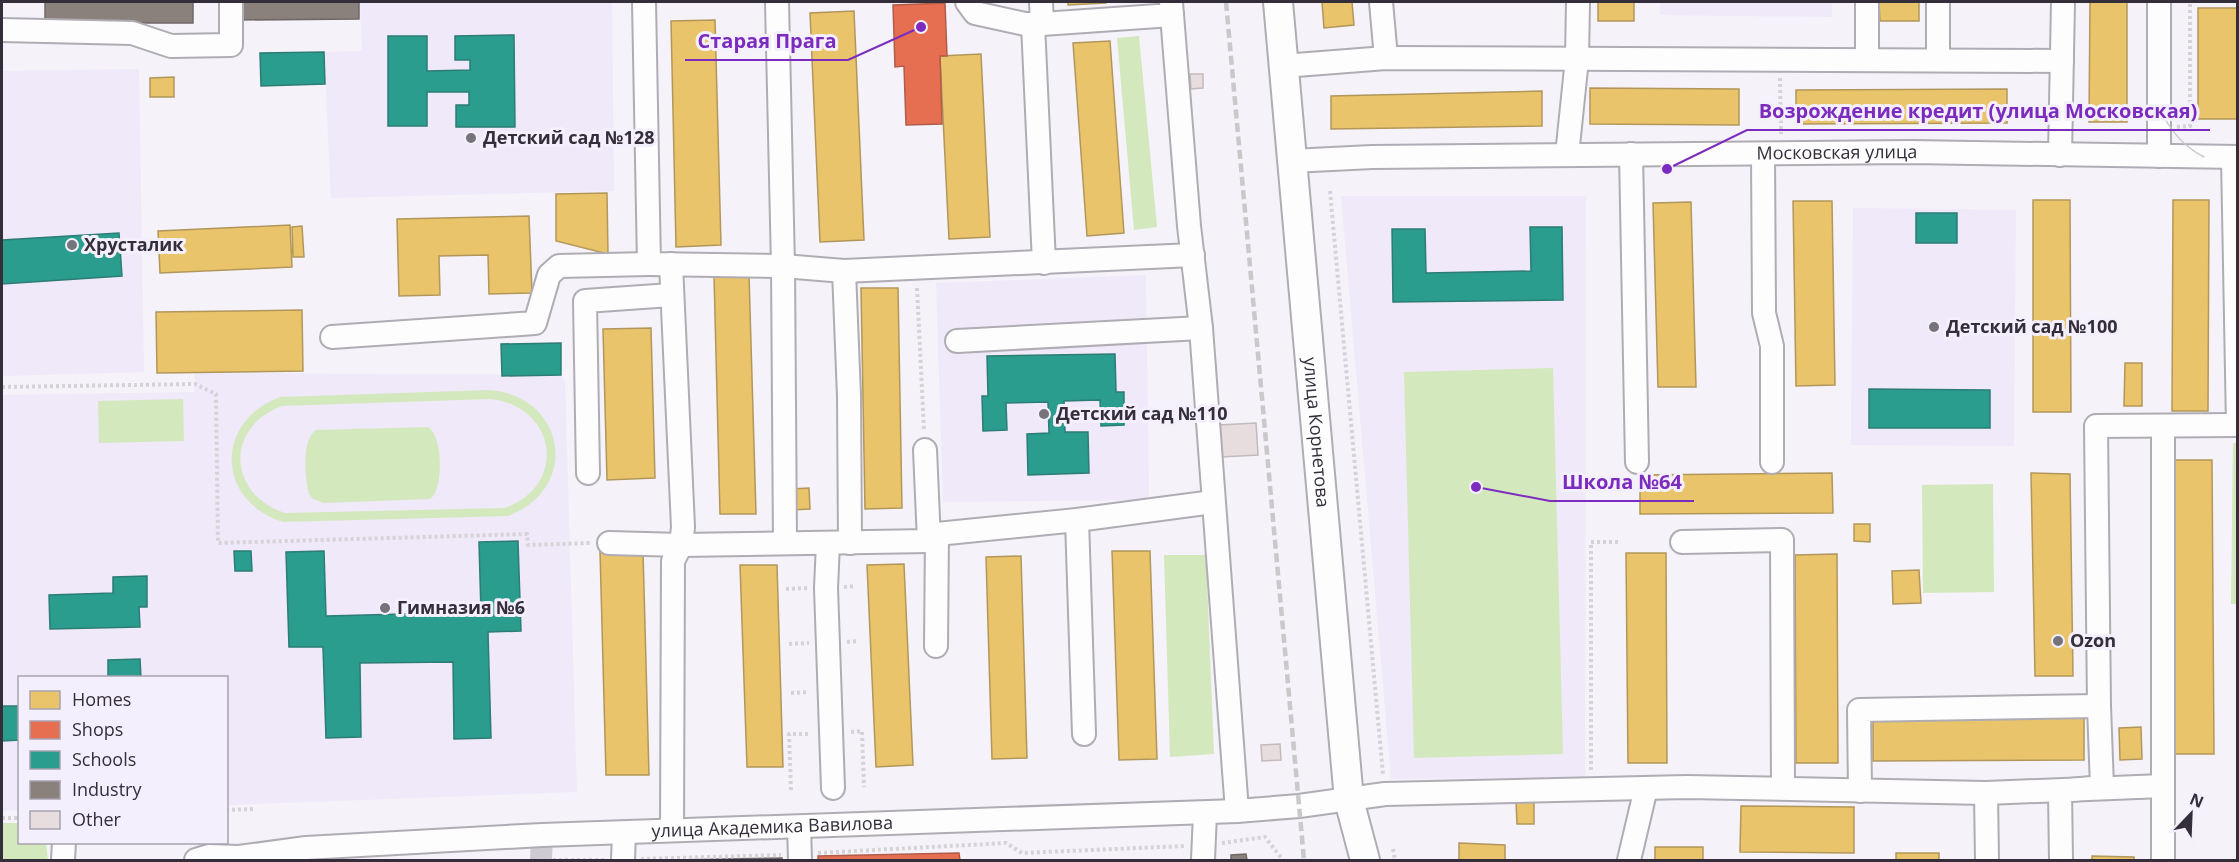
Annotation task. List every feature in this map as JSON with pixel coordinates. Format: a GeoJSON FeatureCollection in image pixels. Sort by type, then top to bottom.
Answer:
{"type":"FeatureCollection","features":[{"type":"Feature","properties":{"kind":"main road","name":"улица Корнетова"},"geometry":{"type":"LineString","coordinates":[[1278,2],[1349,800],[1365,861]]}},
{"type":"Feature","properties":{"kind":"street"},"geometry":{"type":"LineString","coordinates":[[2,30],[132,33],[171,46],[231,45],[231,2]]}},
{"type":"Feature","properties":{"kind":"street"},"geometry":{"type":"LineString","coordinates":[[644,2],[660,264],[671,295],[683,527],[681,545],[672,561],[672,830]]}},
{"type":"Feature","properties":{"kind":"street"},"geometry":{"type":"LineString","coordinates":[[777,2],[783,266],[785,543]]}},
{"type":"Feature","properties":{"kind":"street"},"geometry":{"type":"LineString","coordinates":[[967,2],[975,13],[1038,16],[1171,8],[1201,328],[1237,811]]}},
{"type":"Feature","properties":{"kind":"street"},"geometry":{"type":"LineString","coordinates":[[1381,2],[1386,58]]}},
{"type":"Feature","properties":{"kind":"street"},"geometry":{"type":"LineString","coordinates":[[1567,155],[1577,59],[1578,2]]}},
{"type":"Feature","properties":{"kind":"street"},"geometry":{"type":"LineString","coordinates":[[1867,2],[1867,58]]}},
{"type":"Feature","properties":{"kind":"street"},"geometry":{"type":"LineString","coordinates":[[1938,2],[1938,58]]}},
{"type":"Feature","properties":{"kind":"street"},"geometry":{"type":"LineString","coordinates":[[2060,155],[2063,2]]}},
{"type":"Feature","properties":{"kind":"street"},"geometry":{"type":"LineString","coordinates":[[2159,2],[2159,156]]}},
{"type":"Feature","properties":{"kind":"street"},"geometry":{"type":"LineString","coordinates":[[1038,16],[1044,263]]}},
{"type":"Feature","properties":{"kind":"street"},"geometry":{"type":"LineString","coordinates":[[1282,66],[1386,58],[2062,60]]}},
{"type":"Feature","properties":{"kind":"street"},"geometry":{"type":"LineString","coordinates":[[1631,154],[1637,462]]}},
{"type":"Feature","properties":{"kind":"street","name":"Московская улица"},"geometry":{"type":"LineString","coordinates":[[1291,161],[1631,154],[2235,157]]}},
{"type":"Feature","properties":{"kind":"street"},"geometry":{"type":"LineString","coordinates":[[1771,154],[1764,313],[1772,346],[1772,462]]}},
{"type":"Feature","properties":{"kind":"street"},"geometry":{"type":"LineString","coordinates":[[2102,787],[2096,426],[2237,425],[2235,157]]}},
{"type":"Feature","properties":{"kind":"street"},"geometry":{"type":"LineString","coordinates":[[332,337],[535,323],[549,275],[559,266],[660,264],[783,266],[844,271],[1193,255]]}},
{"type":"Feature","properties":{"kind":"street"},"geometry":{"type":"LineString","coordinates":[[833,788],[826,588],[839,543],[849,396],[844,271]]}},
{"type":"Feature","properties":{"kind":"street"},"geometry":{"type":"LineString","coordinates":[[588,472],[585,301],[671,295]]}},
{"type":"Feature","properties":{"kind":"street"},"geometry":{"type":"LineString","coordinates":[[957,341],[1201,328]]}},
{"type":"Feature","properties":{"kind":"street"},"geometry":{"type":"LineString","coordinates":[[2163,426],[2163,861]]}},
{"type":"Feature","properties":{"kind":"street"},"geometry":{"type":"LineString","coordinates":[[925,450],[933,537],[936,646]]}},
{"type":"Feature","properties":{"kind":"street"},"geometry":{"type":"LineString","coordinates":[[609,543],[681,545],[839,543],[933,537],[1213,502]]}},
{"type":"Feature","properties":{"kind":"street"},"geometry":{"type":"LineString","coordinates":[[1077,520],[1084,734]]}},
{"type":"Feature","properties":{"kind":"street"},"geometry":{"type":"LineString","coordinates":[[1682,542],[1782,540],[1783,788]]}},
{"type":"Feature","properties":{"kind":"street"},"geometry":{"type":"LineString","coordinates":[[1860,791],[1859,710],[2099,706]]}},
{"type":"Feature","properties":{"kind":"street","name":"улица Академика Вавилова"},"geometry":{"type":"LineString","coordinates":[[196,861],[209,856],[237,859],[306,848],[624,832],[1205,813],[1349,800],[1385,794],[1591,788],[1783,788],[1986,793],[2163,786]]}},
{"type":"Feature","properties":{"kind":"street"},"geometry":{"type":"LineString","coordinates":[[1629,861],[1646,788]]}},
{"type":"Feature","properties":{"kind":"street"},"geometry":{"type":"LineString","coordinates":[[2060,790],[2061,861]]}},
{"type":"Feature","properties":{"kind":"street"},"geometry":{"type":"LineString","coordinates":[[1986,793],[1987,861]]}},
{"type":"Feature","properties":{"kind":"street"},"geometry":{"type":"LineString","coordinates":[[1203,853],[1205,813]]}},
{"type":"Feature","properties":{"kind":"street"},"geometry":{"type":"LineString","coordinates":[[799,827],[800,857]]}},
{"type":"Feature","properties":{"kind":"street"},"geometry":{"type":"LineString","coordinates":[[623,860],[624,832]]}},
{"type":"Feature","properties":{"kind":"street"},"geometry":{"type":"LineString","coordinates":[[63,861],[64,844]]}},
{"type":"Feature","properties":{"kind":"path"},"geometry":{"type":"LineString","coordinates":[[2190,2],[2190,126]]}},
{"type":"Feature","properties":{"kind":"path"},"geometry":{"type":"LineString","coordinates":[[1771,154],[1780,60]]}},
{"type":"Feature","properties":{"kind":"path"},"geometry":{"type":"LineString","coordinates":[[1330,191],[1385,794]]}},
{"type":"Feature","properties":{"kind":"path"},"geometry":{"type":"LineString","coordinates":[[1320,204],[1332,202]]}},
{"type":"Feature","properties":{"kind":"path"},"geometry":{"type":"LineString","coordinates":[[916,269],[925,450]]}},
{"type":"Feature","properties":{"kind":"path"},"geometry":{"type":"LineString","coordinates":[[2,387],[195,384],[216,394],[218,543],[528,534],[528,545],[609,543]]}},
{"type":"Feature","properties":{"kind":"path"},"geometry":{"type":"LineString","coordinates":[[1591,788],[1591,543],[1618,542]]}},
{"type":"Feature","properties":{"kind":"path"},"geometry":{"type":"LineString","coordinates":[[862,732],[864,788]]}},
{"type":"Feature","properties":{"kind":"path"},"geometry":{"type":"LineString","coordinates":[[789,735],[791,790]]}},
{"type":"Feature","properties":{"kind":"path"},"geometry":{"type":"LineString","coordinates":[[228,810],[255,809]]}},
{"type":"Feature","properties":{"kind":"path"},"geometry":{"type":"LineString","coordinates":[[2,818],[18,818]]}},
{"type":"Feature","properties":{"kind":"path"},"geometry":{"type":"LineString","coordinates":[[547,861],[800,857],[1006,843],[1022,853],[1203,853],[1265,837],[1283,861]]}},
{"type":"Feature","properties":{"kind":"path"},"geometry":{"type":"LineString","coordinates":[[1393,849],[1395,861]]}},
{"type":"Feature","properties":{"kind":"shaded area","name":"Детский сад №128"},"geometry":{"type":"Polygon","coordinates":[[[360,2],[612,2],[614,191],[331,198],[324,52],[362,51],[360,2]]]}},
{"type":"Feature","properties":{"kind":"shaded area"},"geometry":{"type":"Polygon","coordinates":[[[1660,2],[1832,2],[1832,17],[1660,15],[1660,2]]]}},
{"type":"Feature","properties":{"kind":"shaded area","name":"Хрусталик"},"geometry":{"type":"Polygon","coordinates":[[[139,69],[144,372],[2,376],[2,71],[139,69]]]}},
{"type":"Feature","properties":{"kind":"shaded area"},"geometry":{"type":"Polygon","coordinates":[[[1341,196],[1586,196],[1585,778],[1391,779],[1341,196]]]}},
{"type":"Feature","properties":{"kind":"shaded area","name":"Детский сад №100"},"geometry":{"type":"Polygon","coordinates":[[[1853,208],[2016,210],[2014,446],[1851,445],[1853,208]]]}},
{"type":"Feature","properties":{"kind":"shaded area","name":"Детский сад №110"},"geometry":{"type":"Polygon","coordinates":[[[1146,275],[1149,496],[1144,500],[943,502],[936,283],[1146,275]]]}},
{"type":"Feature","properties":{"kind":"shaded area","name":"Гимназия №6"},"geometry":{"type":"Polygon","coordinates":[[[195,373],[561,375],[565,382],[577,792],[228,805],[228,676],[18,676],[18,810],[2,811],[2,395],[194,392],[195,373]]]}},
{"type":"Feature","properties":{"kind":"green space"},"geometry":{"type":"Polygon","coordinates":[[[1139,36],[1157,227],[1134,230],[1117,38],[1139,36]]]}},
{"type":"Feature","properties":{"kind":"green space"},"geometry":{"type":"Polygon","coordinates":[[[1553,368],[1563,754],[1414,758],[1404,372],[1553,368]]]}},
{"type":"Feature","properties":{"kind":"green space"},"geometry":{"type":"Polygon","coordinates":[[[490,390],[516,396],[535,409],[549,426],[555,446],[554,466],[546,486],[531,503],[508,516],[283,522],[261,512],[245,497],[235,480],[232,461],[234,442],[243,424],[258,409],[280,397],[490,390]],[[490,399],[282,406],[263,416],[250,429],[243,444],[240,460],[244,476],[252,491],[266,504],[285,513],[505,508],[525,497],[539,482],[546,465],[546,447],[541,430],[529,416],[512,405],[490,399]]]}},
{"type":"Feature","properties":{"kind":"green space"},"geometry":{"type":"Polygon","coordinates":[[[183,399],[184,441],[99,443],[98,401],[183,399]]]}},
{"type":"Feature","properties":{"kind":"green space"},"geometry":{"type":"Polygon","coordinates":[[[428,427],[437,441],[440,463],[438,485],[430,499],[324,503],[313,499],[309,494],[306,479],[306,450],[311,435],[316,430],[428,427]]]}},
{"type":"Feature","properties":{"kind":"green space"},"geometry":{"type":"Polygon","coordinates":[[[2233,443],[2238,443],[2237,604],[2231,604],[2233,443]]]}},
{"type":"Feature","properties":{"kind":"green space"},"geometry":{"type":"Polygon","coordinates":[[[1993,484],[1994,592],[1923,593],[1922,485],[1993,484]]]}},
{"type":"Feature","properties":{"kind":"green space"},"geometry":{"type":"Polygon","coordinates":[[[1164,555],[1206,555],[1214,754],[1170,757],[1164,555]]]}},
{"type":"Feature","properties":{"kind":"green space"},"geometry":{"type":"Polygon","coordinates":[[[2,823],[18,823],[18,844],[46,844],[48,860],[2,860],[2,823]]]}},
{"type":"Feature","properties":{"kind":"building: Homes"},"geometry":{"type":"Polygon","coordinates":[[[1068,2],[1106,2],[1106,3],[1068,5],[1068,2]]]}},
{"type":"Feature","properties":{"kind":"building: Homes"},"geometry":{"type":"Polygon","coordinates":[[[1322,2],[1352,2],[1354,25],[1324,28],[1322,2]]]}},
{"type":"Feature","properties":{"kind":"building: Homes"},"geometry":{"type":"Polygon","coordinates":[[[1598,2],[1634,2],[1634,21],[1598,21],[1598,2]]]}},
{"type":"Feature","properties":{"kind":"building: Homes"},"geometry":{"type":"Polygon","coordinates":[[[1879,2],[1919,2],[1919,21],[1880,21],[1879,2]]]}},
{"type":"Feature","properties":{"kind":"building: Homes"},"geometry":{"type":"Polygon","coordinates":[[[2090,2],[2127,2],[2127,122],[2089,122],[2090,2]]]}},
{"type":"Feature","properties":{"kind":"building: Homes"},"geometry":{"type":"Polygon","coordinates":[[[2198,8],[2238,8],[2238,119],[2198,119],[2198,8]]]}},
{"type":"Feature","properties":{"kind":"building: Homes"},"geometry":{"type":"Polygon","coordinates":[[[854,11],[864,240],[820,242],[810,13],[854,11]]]}},
{"type":"Feature","properties":{"kind":"building: Homes"},"geometry":{"type":"Polygon","coordinates":[[[715,20],[721,245],[676,247],[671,21],[715,20]]]}},
{"type":"Feature","properties":{"kind":"building: Homes"},"geometry":{"type":"Polygon","coordinates":[[[1110,41],[1124,233],[1087,236],[1073,43],[1110,41]]]}},
{"type":"Feature","properties":{"kind":"building: Homes"},"geometry":{"type":"Polygon","coordinates":[[[981,54],[990,237],[949,239],[940,56],[981,54]]]}},
{"type":"Feature","properties":{"kind":"building: Homes"},"geometry":{"type":"Polygon","coordinates":[[[174,77],[174,97],[150,97],[150,78],[174,77]]]}},
{"type":"Feature","properties":{"kind":"building: Homes"},"geometry":{"type":"Polygon","coordinates":[[[1590,88],[1739,89],[1739,125],[1590,124],[1590,88]]]}},
{"type":"Feature","properties":{"kind":"building: Homes"},"geometry":{"type":"Polygon","coordinates":[[[2007,89],[2007,123],[1796,124],[1796,90],[2007,89]]]}},
{"type":"Feature","properties":{"kind":"building: Homes"},"geometry":{"type":"Polygon","coordinates":[[[1542,91],[1542,126],[1331,129],[1331,96],[1542,91]]]}},
{"type":"Feature","properties":{"kind":"building: Homes"},"geometry":{"type":"Polygon","coordinates":[[[607,193],[608,254],[556,241],[556,194],[607,193]]]}},
{"type":"Feature","properties":{"kind":"building: Homes"},"geometry":{"type":"Polygon","coordinates":[[[2033,200],[2070,200],[2071,412],[2033,412],[2033,200]]]}},
{"type":"Feature","properties":{"kind":"building: Homes"},"geometry":{"type":"Polygon","coordinates":[[[2173,200],[2209,200],[2208,411],[2172,411],[2173,200]]]}},
{"type":"Feature","properties":{"kind":"building: Homes"},"geometry":{"type":"Polygon","coordinates":[[[1793,201],[1832,201],[1835,385],[1796,386],[1793,201]]]}},
{"type":"Feature","properties":{"kind":"building: Homes"},"geometry":{"type":"Polygon","coordinates":[[[1691,202],[1696,387],[1658,387],[1653,203],[1691,202]]]}},
{"type":"Feature","properties":{"kind":"building: Homes"},"geometry":{"type":"Polygon","coordinates":[[[529,216],[532,293],[489,294],[488,255],[439,256],[440,295],[399,296],[397,219],[529,216]]]}},
{"type":"Feature","properties":{"kind":"building: Homes"},"geometry":{"type":"Polygon","coordinates":[[[290,225],[292,267],[160,273],[158,231],[290,225]]]}},
{"type":"Feature","properties":{"kind":"building: Homes"},"geometry":{"type":"Polygon","coordinates":[[[302,226],[304,257],[293,257],[292,227],[302,226]]]}},
{"type":"Feature","properties":{"kind":"building: Homes"},"geometry":{"type":"Polygon","coordinates":[[[714,275],[749,275],[756,514],[720,514],[714,275]]]}},
{"type":"Feature","properties":{"kind":"building: Homes"},"geometry":{"type":"Polygon","coordinates":[[[861,288],[898,288],[902,508],[865,509],[861,288]]]}},
{"type":"Feature","properties":{"kind":"building: Homes"},"geometry":{"type":"Polygon","coordinates":[[[302,310],[303,371],[157,373],[156,312],[302,310]]]}},
{"type":"Feature","properties":{"kind":"building: Homes"},"geometry":{"type":"Polygon","coordinates":[[[651,328],[655,478],[607,480],[603,329],[651,328]]]}},
{"type":"Feature","properties":{"kind":"building: Homes"},"geometry":{"type":"Polygon","coordinates":[[[2125,363],[2142,363],[2142,406],[2124,406],[2125,363]]]}},
{"type":"Feature","properties":{"kind":"building: Homes"},"geometry":{"type":"Polygon","coordinates":[[[2170,460],[2212,460],[2214,754],[2172,754],[2170,460]]]}},
{"type":"Feature","properties":{"kind":"building: Homes"},"geometry":{"type":"Polygon","coordinates":[[[1832,473],[1833,513],[1640,514],[1640,475],[1832,473]]]}},
{"type":"Feature","properties":{"kind":"building: Homes"},"geometry":{"type":"Polygon","coordinates":[[[2031,473],[2070,474],[2073,676],[2035,676],[2031,473]]]}},
{"type":"Feature","properties":{"kind":"building: Homes"},"geometry":{"type":"Polygon","coordinates":[[[809,488],[810,509],[791,510],[790,489],[809,488]]]}},
{"type":"Feature","properties":{"kind":"building: Homes"},"geometry":{"type":"Polygon","coordinates":[[[1854,524],[1870,524],[1870,542],[1854,541],[1854,524]]]}},
{"type":"Feature","properties":{"kind":"building: Homes"},"geometry":{"type":"Polygon","coordinates":[[[600,551],[643,552],[649,775],[606,775],[600,551]]]}},
{"type":"Feature","properties":{"kind":"building: Homes"},"geometry":{"type":"Polygon","coordinates":[[[1112,551],[1150,551],[1157,759],[1119,760],[1112,551]]]}},
{"type":"Feature","properties":{"kind":"building: Homes"},"geometry":{"type":"Polygon","coordinates":[[[1626,553],[1666,553],[1667,763],[1628,763],[1626,553]]]}},
{"type":"Feature","properties":{"kind":"building: Homes"},"geometry":{"type":"Polygon","coordinates":[[[1837,554],[1838,763],[1796,763],[1795,555],[1837,554]]]}},
{"type":"Feature","properties":{"kind":"building: Homes"},"geometry":{"type":"Polygon","coordinates":[[[1021,556],[1027,758],[992,759],[986,557],[1021,556]]]}},
{"type":"Feature","properties":{"kind":"building: Homes"},"geometry":{"type":"Polygon","coordinates":[[[904,564],[913,765],[876,767],[867,565],[904,564]]]}},
{"type":"Feature","properties":{"kind":"building: Homes"},"geometry":{"type":"Polygon","coordinates":[[[740,565],[777,565],[783,767],[747,767],[740,565]]]}},
{"type":"Feature","properties":{"kind":"building: Homes"},"geometry":{"type":"Polygon","coordinates":[[[1919,570],[1921,603],[1893,604],[1892,571],[1919,570]]]}},
{"type":"Feature","properties":{"kind":"building: Homes"},"geometry":{"type":"Polygon","coordinates":[[[2084,718],[2084,760],[1873,761],[1873,719],[2084,718]]]}},
{"type":"Feature","properties":{"kind":"building: Homes"},"geometry":{"type":"Polygon","coordinates":[[[2141,727],[2142,759],[2120,760],[2119,728],[2141,727]]]}},
{"type":"Feature","properties":{"kind":"building: Homes"},"geometry":{"type":"Polygon","coordinates":[[[1534,800],[1534,824],[1517,824],[1516,801],[1534,800]]]}},
{"type":"Feature","properties":{"kind":"building: Homes"},"geometry":{"type":"Polygon","coordinates":[[[1741,806],[1854,807],[1854,853],[1740,852],[1741,806]]]}},
{"type":"Feature","properties":{"kind":"building: Homes"},"geometry":{"type":"Polygon","coordinates":[[[1459,843],[1505,845],[1505,860],[1459,860],[1459,843]]]}},
{"type":"Feature","properties":{"kind":"building: Homes"},"geometry":{"type":"Polygon","coordinates":[[[1655,847],[1703,847],[1703,860],[1655,860],[1655,847]]]}},
{"type":"Feature","properties":{"kind":"building: Homes"},"geometry":{"type":"Polygon","coordinates":[[[1896,853],[1939,853],[1939,860],[1896,860],[1896,853]]]}},
{"type":"Feature","properties":{"kind":"building: Homes"},"geometry":{"type":"Polygon","coordinates":[[[2092,856],[2134,857],[2134,860],[2092,860],[2092,856]]]}},
{"type":"Feature","properties":{"kind":"building: Shops"},"geometry":{"type":"Polygon","coordinates":[[[945,3],[947,56],[940,56],[942,124],[906,125],[904,66],[895,67],[893,5],[945,3]]]}},
{"type":"Feature","properties":{"kind":"building: Shops"},"geometry":{"type":"Polygon","coordinates":[[[959,853],[960,860],[818,860],[818,856],[959,853]]]}},
{"type":"Feature","properties":{"kind":"building: Schools"},"geometry":{"type":"Polygon","coordinates":[[[514,35],[515,127],[456,127],[456,105],[469,105],[469,92],[427,92],[427,126],[388,126],[388,36],[427,36],[427,71],[470,70],[470,60],[455,60],[455,36],[514,35]]]}},
{"type":"Feature","properties":{"kind":"building: Schools"},"geometry":{"type":"Polygon","coordinates":[[[324,52],[325,84],[261,86],[260,53],[324,52]]]}},
{"type":"Feature","properties":{"kind":"building: Schools"},"geometry":{"type":"Polygon","coordinates":[[[1916,213],[1957,213],[1957,243],[1916,243],[1916,213]]]}},
{"type":"Feature","properties":{"kind":"building: Schools"},"geometry":{"type":"Polygon","coordinates":[[[1530,227],[1562,227],[1563,300],[1393,302],[1392,229],[1425,229],[1426,273],[1531,271],[1530,227]]]}},
{"type":"Feature","properties":{"kind":"building: Schools"},"geometry":{"type":"Polygon","coordinates":[[[119,233],[122,276],[2,284],[2,240],[119,233]]]}},
{"type":"Feature","properties":{"kind":"building: Schools"},"geometry":{"type":"Polygon","coordinates":[[[561,343],[561,375],[502,376],[501,344],[561,343]]]}},
{"type":"Feature","properties":{"kind":"building: Schools"},"geometry":{"type":"Polygon","coordinates":[[[1115,354],[1116,392],[1124,392],[1124,425],[1101,426],[1100,400],[1064,401],[1065,432],[1088,432],[1089,473],[1028,475],[1027,434],[1049,433],[1048,402],[1006,403],[1007,430],[983,431],[982,396],[988,396],[987,356],[1115,354]]]}},
{"type":"Feature","properties":{"kind":"building: Schools"},"geometry":{"type":"Polygon","coordinates":[[[1869,389],[1990,390],[1990,428],[1869,428],[1869,389]]]}},
{"type":"Feature","properties":{"kind":"building: Schools"},"geometry":{"type":"Polygon","coordinates":[[[518,541],[521,631],[488,632],[491,738],[454,739],[453,662],[360,663],[361,737],[326,738],[323,647],[289,647],[286,552],[324,551],[326,616],[481,612],[479,542],[518,541]]]}},
{"type":"Feature","properties":{"kind":"building: Schools"},"geometry":{"type":"Polygon","coordinates":[[[234,551],[251,551],[252,571],[235,571],[234,551]]]}},
{"type":"Feature","properties":{"kind":"building: Schools"},"geometry":{"type":"Polygon","coordinates":[[[147,576],[147,607],[139,607],[140,627],[50,629],[49,595],[113,593],[113,577],[147,576]]]}},
{"type":"Feature","properties":{"kind":"building: Schools"},"geometry":{"type":"Polygon","coordinates":[[[140,659],[141,676],[108,676],[108,660],[140,659]]]}},
{"type":"Feature","properties":{"kind":"building: Schools"},"geometry":{"type":"Polygon","coordinates":[[[2,706],[18,706],[18,740],[2,741],[2,706]]]}},
{"type":"Feature","properties":{"kind":"building: Industry"},"geometry":{"type":"Polygon","coordinates":[[[45,2],[193,2],[193,23],[45,23],[45,2]]]}},
{"type":"Feature","properties":{"kind":"building: Industry"},"geometry":{"type":"Polygon","coordinates":[[[239,2],[359,2],[359,19],[239,20],[239,2]]]}},
{"type":"Feature","properties":{"kind":"building: Industry"},"geometry":{"type":"Polygon","coordinates":[[[1246,854],[1247,860],[1231,860],[1231,855],[1246,854]]]}},
{"type":"Feature","properties":{"kind":"building: Industry"},"geometry":{"type":"Polygon","coordinates":[[[782,858],[782,860],[674,860],[782,858]]]}},
{"type":"Feature","properties":{"kind":"building: Other"},"geometry":{"type":"Polygon","coordinates":[[[1190,74],[1203,74],[1203,88],[1191,89],[1190,74]]]}},
{"type":"Feature","properties":{"kind":"building: Other"},"geometry":{"type":"Polygon","coordinates":[[[1256,423],[1258,455],[1221,457],[1219,425],[1256,423]]]}},
{"type":"Feature","properties":{"kind":"building: Other"},"geometry":{"type":"Polygon","coordinates":[[[1280,744],[1281,760],[1262,761],[1261,745],[1280,744]]]}},
{"type":"Feature","properties":{"kind":"tunnel"},"geometry":{"type":"LineString","coordinates":[[541,860],[542,835]]}},
{"type":"Feature","properties":{"kind":"tram line"},"geometry":{"type":"LineString","coordinates":[[2158,107],[2177,136],[2189,148],[2204,157]]}},
{"type":"Feature","properties":{"kind":"railway"},"geometry":{"type":"LineString","coordinates":[[1226,2],[1304,860]]}},
{"type":"Feature","properties":{"kind":"place","name":"Старая Прага"},"geometry":{"type":"Point","coordinates":[921,27]}},
{"type":"Feature","properties":{"kind":"place","name":"Детский сад №128"},"geometry":{"type":"Point","coordinates":[471,138]}},
{"type":"Feature","properties":{"kind":"place","name":"Возрождение кредит (улица Московская)"},"geometry":{"type":"Point","coordinates":[1667,169]}},
{"type":"Feature","properties":{"kind":"place","name":"Хрусталик"},"geometry":{"type":"Point","coordinates":[72,245]}},
{"type":"Feature","properties":{"kind":"place","name":"Детский сад №100"},"geometry":{"type":"Point","coordinates":[1934,327]}},
{"type":"Feature","properties":{"kind":"place","name":"Детский сад №110"},"geometry":{"type":"Point","coordinates":[1044,414]}},
{"type":"Feature","properties":{"kind":"place","name":"Школа №64"},"geometry":{"type":"Point","coordinates":[1476,487]}},
{"type":"Feature","properties":{"kind":"place","name":"Гимназия №6"},"geometry":{"type":"Point","coordinates":[385,608]}},
{"type":"Feature","properties":{"kind":"place","name":"Ozon"},"geometry":{"type":"Point","coordinates":[2058,641]}}]}
